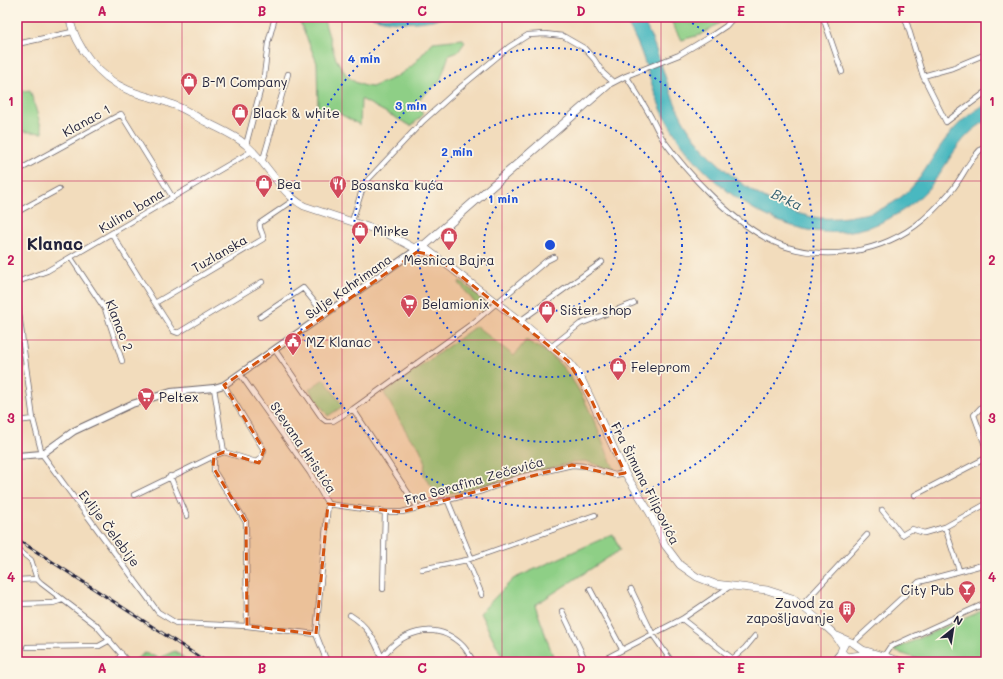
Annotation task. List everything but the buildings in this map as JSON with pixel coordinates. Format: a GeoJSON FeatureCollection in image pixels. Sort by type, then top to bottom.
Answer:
{"type":"FeatureCollection","features":[{"type":"Feature","properties":{"kind":"main road"},"geometry":{"type":"LineString","coordinates":[[69,17],[72,32],[83,52],[116,84],[128,90],[183,109],[246,145],[294,200]]}},
{"type":"Feature","properties":{"kind":"main road","name":"Fra Šimuna Filipovića"},"geometry":{"type":"LineString","coordinates":[[294,200],[315,210],[352,221],[407,242],[436,258],[552,346],[568,361],[580,376],[625,473],[650,513],[672,556],[690,574],[715,584],[780,593],[802,605],[834,634]]}},
{"type":"Feature","properties":{"kind":"main road"},"geometry":{"type":"LineString","coordinates":[[834,634],[878,655],[903,662]]}},
{"type":"Feature","properties":{"kind":"main road"},"geometry":{"type":"LineString","coordinates":[[834,634],[842,648],[850,656],[878,655]]}},
{"type":"Feature","properties":{"kind":"main road"},"geometry":{"type":"LineString","coordinates":[[842,648],[853,644]]}},
{"type":"Feature","properties":{"kind":"main road"},"geometry":{"type":"LineString","coordinates":[[850,656],[857,652],[853,644]]}},
{"type":"Feature","properties":{"kind":"street"},"geometry":{"type":"LineString","coordinates":[[246,145],[264,76],[268,42],[275,17]]}},
{"type":"Feature","properties":{"kind":"street"},"geometry":{"type":"LineString","coordinates":[[419,249],[603,93],[613,82],[632,73],[680,55],[726,26],[734,17]]}},
{"type":"Feature","properties":{"kind":"street"},"geometry":{"type":"LineString","coordinates":[[823,17],[842,72]]}},
{"type":"Feature","properties":{"kind":"street"},"geometry":{"type":"LineString","coordinates":[[905,17],[923,76],[946,122],[986,92]]}},
{"type":"Feature","properties":{"kind":"street"},"geometry":{"type":"LineString","coordinates":[[17,44],[72,32]]}},
{"type":"Feature","properties":{"kind":"street"},"geometry":{"type":"LineString","coordinates":[[352,221],[362,188],[423,121],[509,47],[528,35],[545,34],[562,36],[584,48],[603,73],[613,82]]}},
{"type":"Feature","properties":{"kind":"street"},"geometry":{"type":"LineString","coordinates":[[923,76],[952,68],[986,54]]}},
{"type":"Feature","properties":{"kind":"street"},"geometry":{"type":"LineString","coordinates":[[262,163],[288,74]]}},
{"type":"Feature","properties":{"kind":"street"},"geometry":{"type":"LineString","coordinates":[[626,76],[663,140],[701,184],[725,207],[757,232],[766,238],[787,247],[833,254],[870,248],[903,234],[934,210],[952,189],[964,168],[986,145]]}},
{"type":"Feature","properties":{"kind":"street","name":"Klanac 1"},"geometry":{"type":"LineString","coordinates":[[17,171],[121,114],[173,198]]}},
{"type":"Feature","properties":{"kind":"street","name":"Kulina bana"},"geometry":{"type":"LineString","coordinates":[[17,282],[47,271],[71,258],[252,151]]}},
{"type":"Feature","properties":{"kind":"street"},"geometry":{"type":"LineString","coordinates":[[17,212],[59,190]]}},
{"type":"Feature","properties":{"kind":"street","name":"Tuzlanska"},"geometry":{"type":"LineString","coordinates":[[155,303],[263,240],[263,235],[259,226],[260,223],[294,200]]}},
{"type":"Feature","properties":{"kind":"street"},"geometry":{"type":"LineString","coordinates":[[112,234],[173,331],[178,333],[262,282]]}},
{"type":"Feature","properties":{"kind":"street","name":"Sulje Kahrimana"},"geometry":{"type":"LineString","coordinates":[[42,454],[74,431],[132,404],[171,392],[214,388],[224,385],[419,249]]}},
{"type":"Feature","properties":{"kind":"street"},"geometry":{"type":"LineString","coordinates":[[275,350],[322,418],[329,422],[353,409],[473,323],[546,261],[554,257]]}},
{"type":"Feature","properties":{"kind":"street","name":"Klanac 2"},"geometry":{"type":"LineString","coordinates":[[71,258],[105,309],[122,361]]}},
{"type":"Feature","properties":{"kind":"street"},"geometry":{"type":"LineString","coordinates":[[520,321],[602,262]]}},
{"type":"Feature","properties":{"kind":"street"},"geometry":{"type":"LineString","coordinates":[[260,317],[303,288],[325,315]]}},
{"type":"Feature","properties":{"kind":"street","name":"Evlije Čelebije"},"geometry":{"type":"LineString","coordinates":[[17,298],[33,419],[42,454],[158,612],[176,623],[247,626],[316,634]]}},
{"type":"Feature","properties":{"kind":"street"},"geometry":{"type":"LineString","coordinates":[[552,346],[580,324],[634,303]]}},
{"type":"Feature","properties":{"kind":"street","name":"Stevana Hristića"},"geometry":{"type":"LineString","coordinates":[[240,374],[310,473],[328,504],[316,634]]}},
{"type":"Feature","properties":{"kind":"street"},"geometry":{"type":"LineString","coordinates":[[134,495],[170,476],[224,452],[256,462],[261,458],[264,450],[224,385]]}},
{"type":"Feature","properties":{"kind":"street"},"geometry":{"type":"LineString","coordinates":[[214,388],[224,452]]}},
{"type":"Feature","properties":{"kind":"street"},"geometry":{"type":"LineString","coordinates":[[986,402],[974,415],[986,448]]}},
{"type":"Feature","properties":{"kind":"street"},"geometry":{"type":"LineString","coordinates":[[353,409],[418,508]]}},
{"type":"Feature","properties":{"kind":"street"},"geometry":{"type":"LineString","coordinates":[[17,421],[33,419]]}},
{"type":"Feature","properties":{"kind":"street"},"geometry":{"type":"LineString","coordinates":[[17,456],[42,454]]}},
{"type":"Feature","properties":{"kind":"street"},"geometry":{"type":"LineString","coordinates":[[214,456],[214,472],[246,522],[247,626]]}},
{"type":"Feature","properties":{"kind":"street"},"geometry":{"type":"LineString","coordinates":[[915,495],[986,458]]}},
{"type":"Feature","properties":{"kind":"street","name":"Fra Serafina Zečevića"},"geometry":{"type":"LineString","coordinates":[[328,504],[385,512],[402,512],[482,491],[520,477],[572,465],[586,466],[615,475],[625,473]]}},
{"type":"Feature","properties":{"kind":"street"},"geometry":{"type":"LineString","coordinates":[[170,476],[187,516]]}},
{"type":"Feature","properties":{"kind":"street"},"geometry":{"type":"LineString","coordinates":[[447,499],[482,595]]}},
{"type":"Feature","properties":{"kind":"street"},"geometry":{"type":"LineString","coordinates":[[882,510],[902,535],[912,529],[924,533],[945,527],[986,504]]}},
{"type":"Feature","properties":{"kind":"street"},"geometry":{"type":"LineString","coordinates":[[383,588],[385,512]]}},
{"type":"Feature","properties":{"kind":"street"},"geometry":{"type":"LineString","coordinates":[[422,569],[469,558],[594,515]]}},
{"type":"Feature","properties":{"kind":"street"},"geometry":{"type":"LineString","coordinates":[[945,527],[959,570]]}},
{"type":"Feature","properties":{"kind":"street"},"geometry":{"type":"LineString","coordinates":[[802,605],[867,535]]}},
{"type":"Feature","properties":{"kind":"street"},"geometry":{"type":"LineString","coordinates":[[853,644],[918,582],[985,564],[986,547]]}},
{"type":"Feature","properties":{"kind":"street"},"geometry":{"type":"LineString","coordinates":[[17,549],[31,560],[37,579],[96,625],[122,652],[128,662]]}},
{"type":"Feature","properties":{"kind":"street"},"geometry":{"type":"LineString","coordinates":[[17,580],[37,579]]}},
{"type":"Feature","properties":{"kind":"street"},"geometry":{"type":"LineString","coordinates":[[599,662],[682,619],[729,586]]}},
{"type":"Feature","properties":{"kind":"street"},"geometry":{"type":"LineString","coordinates":[[590,589],[622,650]]}},
{"type":"Feature","properties":{"kind":"street"},"geometry":{"type":"LineString","coordinates":[[631,589],[653,635],[672,662]]}},
{"type":"Feature","properties":{"kind":"street"},"geometry":{"type":"LineString","coordinates":[[17,604],[53,603],[62,600]]}},
{"type":"Feature","properties":{"kind":"street"},"geometry":{"type":"LineString","coordinates":[[891,659],[886,653],[890,647],[986,603]]}},
{"type":"Feature","properties":{"kind":"street"},"geometry":{"type":"LineString","coordinates":[[562,611],[586,662]]}},
{"type":"Feature","properties":{"kind":"street"},"geometry":{"type":"LineString","coordinates":[[350,615],[364,625],[369,632],[380,660]]}},
{"type":"Feature","properties":{"kind":"street"},"geometry":{"type":"LineString","coordinates":[[682,619],[731,660],[745,648],[755,636]]}},
{"type":"Feature","properties":{"kind":"street"},"geometry":{"type":"LineString","coordinates":[[380,660],[393,643],[409,634],[426,631],[438,632],[453,638],[464,647],[474,662]]}},
{"type":"Feature","properties":{"kind":"street"},"geometry":{"type":"LineString","coordinates":[[316,634],[327,662]]}},
{"type":"Feature","properties":{"kind":"street"},"geometry":{"type":"LineString","coordinates":[[27,647],[99,646],[110,640]]}},
{"type":"Feature","properties":{"kind":"street"},"geometry":{"type":"LineString","coordinates":[[832,662],[842,648]]}},
{"type":"Feature","properties":{"kind":"street"},"geometry":{"type":"LineString","coordinates":[[118,662],[122,652]]}},
{"type":"Feature","properties":{"kind":"street"},"geometry":{"type":"LineString","coordinates":[[836,662],[850,656]]}},
{"type":"Feature","properties":{"kind":"highlighted area"},"geometry":{"type":"Polygon","coordinates":[[[417,252],[428,254],[452,269],[568,361],[591,399],[625,473],[615,475],[572,465],[402,512],[328,504],[316,634],[247,626],[246,522],[213,467],[214,456],[224,452],[259,463],[264,450],[224,385],[417,252]]]}},
{"type":"Feature","properties":{"kind":"green space"},"geometry":{"type":"Polygon","coordinates":[[[298,17],[323,17],[336,59],[347,76],[355,82],[365,86],[372,87],[396,77],[412,66],[433,42],[463,39],[465,42],[458,52],[449,55],[440,81],[416,102],[423,115],[411,126],[361,99],[360,125],[331,109],[329,114],[318,109],[317,63],[298,17]]]}},
{"type":"Feature","properties":{"kind":"green space"},"geometry":{"type":"Polygon","coordinates":[[[669,17],[722,17],[724,20],[700,35],[681,40],[669,17]]]}},
{"type":"Feature","properties":{"kind":"green space"},"geometry":{"type":"Polygon","coordinates":[[[30,90],[43,133],[17,131],[17,92],[30,90]]]}},
{"type":"Feature","properties":{"kind":"green space"},"geometry":{"type":"Polygon","coordinates":[[[460,281],[488,303],[487,308],[482,312],[459,283],[460,281]]]}},
{"type":"Feature","properties":{"kind":"green space"},"geometry":{"type":"Polygon","coordinates":[[[476,326],[514,356],[526,340],[547,352],[561,366],[581,393],[615,471],[585,461],[575,462],[439,496],[424,476],[425,460],[418,445],[410,438],[384,393],[476,326]]]}},
{"type":"Feature","properties":{"kind":"green space"},"geometry":{"type":"Polygon","coordinates":[[[324,379],[343,406],[328,416],[309,389],[324,379]]]}},
{"type":"Feature","properties":{"kind":"green space"},"geometry":{"type":"Polygon","coordinates":[[[613,534],[620,550],[535,605],[555,662],[505,662],[480,613],[513,579],[613,534]]]}},
{"type":"Feature","properties":{"kind":"green space"},"geometry":{"type":"Polygon","coordinates":[[[986,609],[986,662],[927,662],[894,651],[895,649],[986,609]]]}},
{"type":"Feature","properties":{"kind":"green space"},"geometry":{"type":"Polygon","coordinates":[[[175,651],[189,662],[136,662],[135,660],[145,653],[159,658],[175,651]]]}},
{"type":"Feature","properties":{"kind":"water"},"geometry":{"type":"Polygon","coordinates":[[[372,17],[447,17],[428,21],[400,22],[381,20],[372,17]]]}},
{"type":"Feature","properties":{"kind":"water"},"geometry":{"type":"Polygon","coordinates":[[[622,17],[641,17],[648,29],[683,120],[708,153],[741,183],[760,196],[800,214],[819,218],[838,218],[868,213],[887,206],[906,193],[920,177],[942,143],[953,130],[971,114],[986,104],[986,121],[969,133],[963,140],[923,195],[897,214],[864,228],[831,232],[798,228],[765,215],[735,197],[708,174],[684,147],[666,119],[655,93],[642,54],[630,29],[622,17]]]}},
{"type":"Feature","properties":{"kind":"railway"},"geometry":{"type":"LineString","coordinates":[[17,539],[207,662]]}},
{"type":"Feature","properties":{"kind":"place","name":"B-M Company"},"geometry":{"type":"Point","coordinates":[189,96]}},
{"type":"Feature","properties":{"kind":"place","name":"Black & white"},"geometry":{"type":"Point","coordinates":[240,127]}},
{"type":"Feature","properties":{"kind":"place","name":"Bea"},"geometry":{"type":"Point","coordinates":[264,198]}},
{"type":"Feature","properties":{"kind":"place","name":"Bosanska kuća"},"geometry":{"type":"Point","coordinates":[338,199]}},
{"type":"Feature","properties":{"kind":"place","name":"Mirke"},"geometry":{"type":"Point","coordinates":[360,245]}},
{"type":"Feature","properties":{"kind":"place","name":"Mesnica Bajra"},"geometry":{"type":"Point","coordinates":[449,251]}},
{"type":"Feature","properties":{"kind":"place","name":"Belamionix"},"geometry":{"type":"Point","coordinates":[409,318]}},
{"type":"Feature","properties":{"kind":"place","name":"Sister shop"},"geometry":{"type":"Point","coordinates":[547,324]}},
{"type":"Feature","properties":{"kind":"place","name":"MZ Klanac"},"geometry":{"type":"Point","coordinates":[293,356]}},
{"type":"Feature","properties":{"kind":"place","name":"Feleprom"},"geometry":{"type":"Point","coordinates":[618,381]}},
{"type":"Feature","properties":{"kind":"place","name":"Peltex"},"geometry":{"type":"Point","coordinates":[146,411]}},
{"type":"Feature","properties":{"kind":"place","name":"City Pub"},"geometry":{"type":"Point","coordinates":[967,604]}},
{"type":"Feature","properties":{"kind":"place","name":"Zavod za zapošljavanje"},"geometry":{"type":"Point","coordinates":[847,624]}},
{"type":"Feature","properties":{"kind":"district","name":"Klanac"},"geometry":{"type":"Point","coordinates":[55,243]}},
{"type":"Feature","properties":{"kind":"water label","name":"Brka"},"geometry":{"type":"Point","coordinates":[787,199]}}]}
